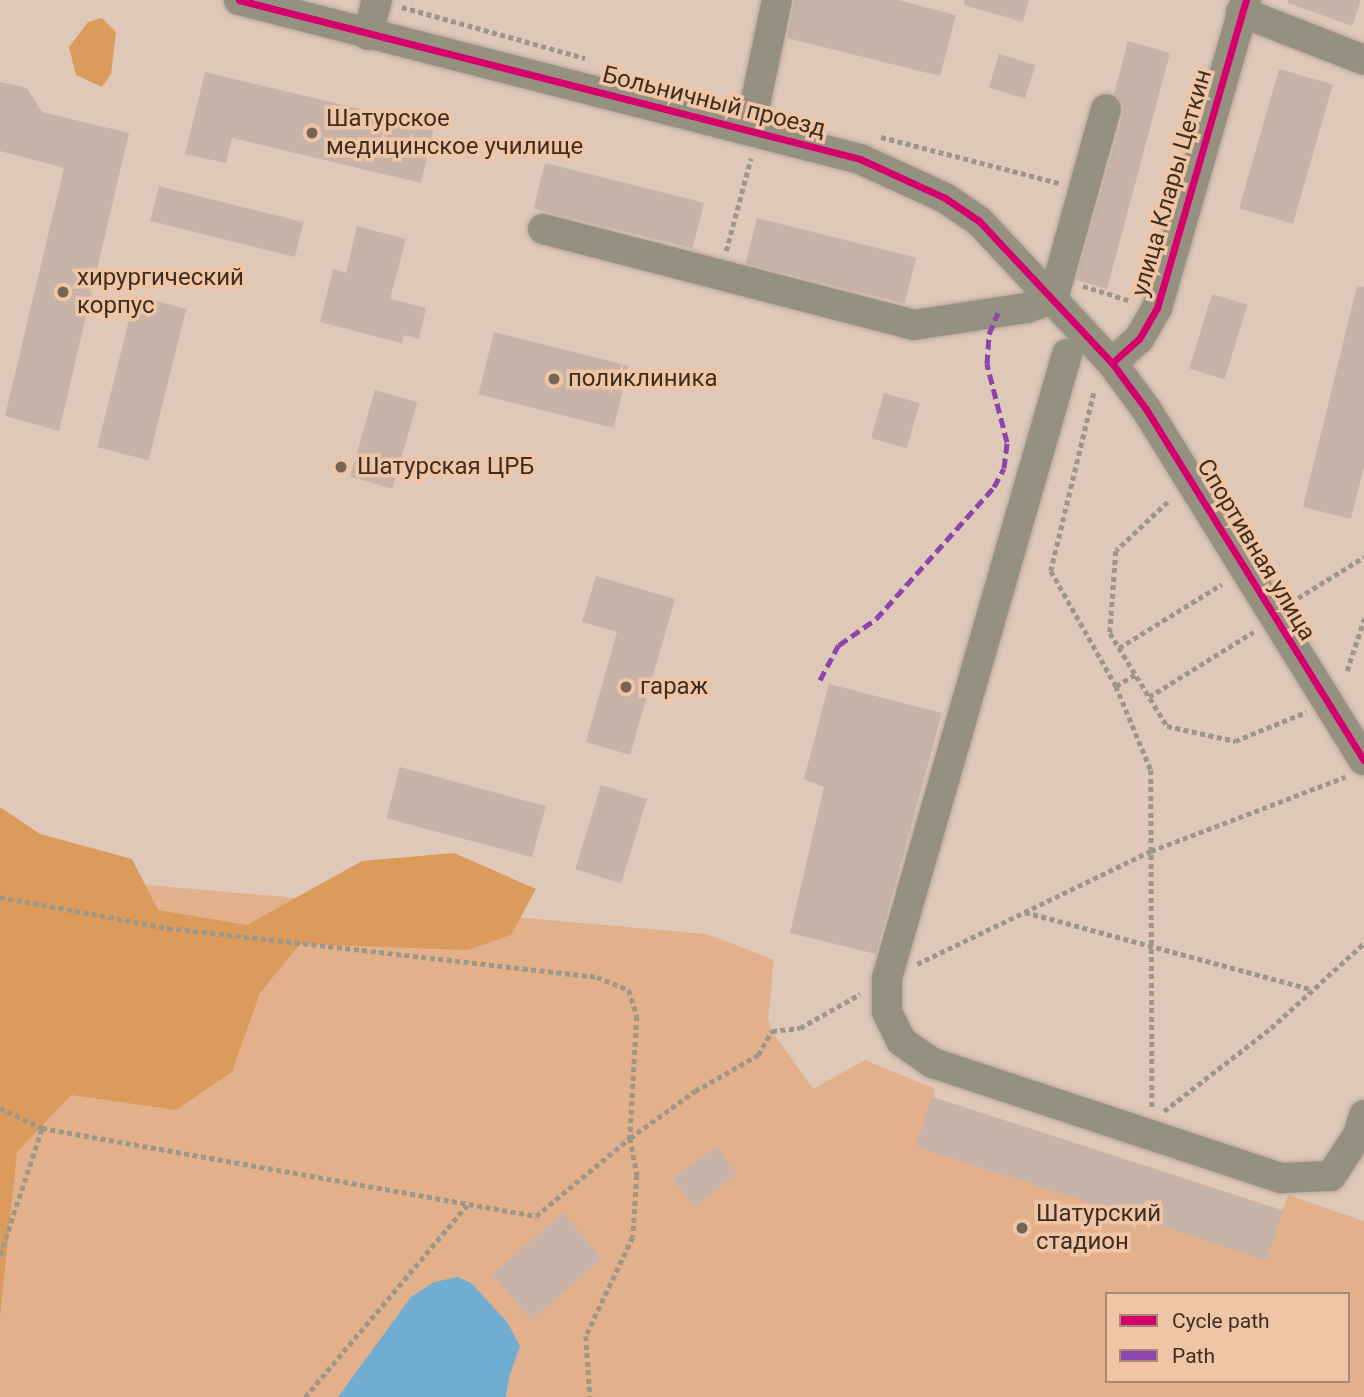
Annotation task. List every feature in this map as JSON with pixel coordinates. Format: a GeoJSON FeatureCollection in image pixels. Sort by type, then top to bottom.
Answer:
{"type":"FeatureCollection","features":[{"type":"Feature","properties":{"kind":"street","name":"Больничный проезд"},"geometry":{"type":"LineString","coordinates":[[239,0],[860,159],[945,198],[979,221],[1056,289],[1112,363]]}},
{"type":"Feature","properties":{"kind":"street"},"geometry":{"type":"LineString","coordinates":[[368,35],[377,0]]}},
{"type":"Feature","properties":{"kind":"street"},"geometry":{"type":"LineString","coordinates":[[756,131],[755,105],[777,0]]}},
{"type":"Feature","properties":{"kind":"street"},"geometry":{"type":"LineString","coordinates":[[1244,6],[1364,60]]}},
{"type":"Feature","properties":{"kind":"street","name":"улица Клары Цеткин"},"geometry":{"type":"LineString","coordinates":[[1112,363],[1139,339],[1157,309],[1244,6]]}},
{"type":"Feature","properties":{"kind":"street"},"geometry":{"type":"LineString","coordinates":[[543,229],[914,326],[1027,308],[1056,289],[1106,109]]}},
{"type":"Feature","properties":{"kind":"street"},"geometry":{"type":"LineString","coordinates":[[1066,354],[887,978],[887,1012],[901,1041],[933,1063],[1150,1128],[1281,1178],[1331,1176],[1358,1135],[1364,1115]]}},
{"type":"Feature","properties":{"kind":"street","name":"Спортивная улица"},"geometry":{"type":"LineString","coordinates":[[1112,363],[1162,433],[1356,767]]}},
{"type":"Feature","properties":{"kind":"path"},"geometry":{"type":"LineString","coordinates":[[719,275],[748,173],[756,131]]}},
{"type":"Feature","properties":{"kind":"path"},"geometry":{"type":"LineString","coordinates":[[1056,289],[1142,304]]}},
{"type":"Feature","properties":{"kind":"path"},"geometry":{"type":"LineString","coordinates":[[1094,393],[1051,571],[1116,686],[1151,770],[1150,1128]]}},
{"type":"Feature","properties":{"kind":"path"},"geometry":{"type":"LineString","coordinates":[[1168,502],[1116,551],[1110,633],[1167,726],[1235,741],[1306,712]]}},
{"type":"Feature","properties":{"kind":"path"},"geometry":{"type":"LineString","coordinates":[[1298,597],[1364,557]]}},
{"type":"Feature","properties":{"kind":"path"},"geometry":{"type":"LineString","coordinates":[[1119,648],[1222,584]]}},
{"type":"Feature","properties":{"kind":"path"},"geometry":{"type":"LineString","coordinates":[[1347,671],[1364,619]]}},
{"type":"Feature","properties":{"kind":"path"},"geometry":{"type":"LineString","coordinates":[[1149,696],[1254,632]]}},
{"type":"Feature","properties":{"kind":"path"},"geometry":{"type":"LineString","coordinates":[[1116,686],[1136,674]]}},
{"type":"Feature","properties":{"kind":"path"},"geometry":{"type":"LineString","coordinates":[[0,1108],[41,1128],[536,1216],[630,1138],[695,1091],[758,1055],[772,1031],[800,1028],[887,978],[1151,851],[1356,767]]}},
{"type":"Feature","properties":{"kind":"path"},"geometry":{"type":"LineString","coordinates":[[0,897],[168,928],[597,976],[629,990],[637,1016],[630,1138],[637,1175],[633,1237],[586,1336],[590,1397]]}},
{"type":"Feature","properties":{"kind":"path"},"geometry":{"type":"LineString","coordinates":[[1025,912],[1310,989]]}},
{"type":"Feature","properties":{"kind":"path"},"geometry":{"type":"LineString","coordinates":[[1150,1128],[1271,1028],[1310,989],[1364,943]]}},
{"type":"Feature","properties":{"kind":"path"},"geometry":{"type":"LineString","coordinates":[[0,1255],[41,1128]]}},
{"type":"Feature","properties":{"kind":"path"},"geometry":{"type":"LineString","coordinates":[[305,1397],[467,1205]]}},
{"type":"Feature","properties":{"kind":"shaded area"},"geometry":{"type":"Polygon","coordinates":[[[102,18],[116,32],[111,74],[102,87],[76,75],[69,47],[88,22],[102,18]]]}},
{"type":"Feature","properties":{"kind":"shaded area"},"geometry":{"type":"Polygon","coordinates":[[[0,807],[40,834],[132,859],[158,910],[247,925],[362,861],[454,853],[536,889],[511,935],[468,950],[300,944],[260,993],[232,1072],[176,1110],[71,1095],[17,1152],[0,1317],[0,807]]]}},
{"type":"Feature","properties":{"kind":"shaded area"},"geometry":{"type":"Polygon","coordinates":[[[0,872],[707,934],[774,960],[768,1019],[772,1031],[813,1089],[865,1060],[935,1089],[933,1097],[1282,1210],[1288,1195],[1364,1221],[1364,1397],[0,1397],[0,872]]]}},
{"type":"Feature","properties":{"kind":"water"},"geometry":{"type":"Polygon","coordinates":[[[458,1277],[471,1283],[507,1322],[520,1346],[509,1377],[506,1397],[338,1397],[411,1297],[434,1282],[458,1277]]]}},
{"type":"Feature","properties":{"kind":"building"},"geometry":{"type":"Polygon","coordinates":[[[795,0],[897,0],[956,15],[940,76],[787,38],[795,0]]]}},
{"type":"Feature","properties":{"kind":"building"},"geometry":{"type":"Polygon","coordinates":[[[965,0],[1029,0],[1023,22],[964,5],[965,0]]]}},
{"type":"Feature","properties":{"kind":"building"},"geometry":{"type":"Polygon","coordinates":[[[1288,0],[1361,0],[1352,26],[1288,3],[1288,0]]]}},
{"type":"Feature","properties":{"kind":"building"},"geometry":{"type":"Polygon","coordinates":[[[1128,41],[1170,53],[1107,289],[1076,280],[1123,114],[1123,104],[1114,94],[1128,41]]]}},
{"type":"Feature","properties":{"kind":"building"},"geometry":{"type":"Polygon","coordinates":[[[999,54],[1035,65],[1025,99],[989,87],[999,54]]]}},
{"type":"Feature","properties":{"kind":"building"},"geometry":{"type":"Polygon","coordinates":[[[1279,69],[1333,84],[1293,224],[1239,208],[1279,69]]]}},
{"type":"Feature","properties":{"kind":"building","name":"Шатурское медицинское училище"},"geometry":{"type":"Polygon","coordinates":[[[205,72],[434,127],[421,183],[232,138],[226,163],[185,154],[205,72]]]}},
{"type":"Feature","properties":{"kind":"building","name":"хирургический корпус"},"geometry":{"type":"Polygon","coordinates":[[[0,82],[27,88],[42,112],[129,133],[59,431],[5,416],[64,168],[0,151],[0,82]]]}},
{"type":"Feature","properties":{"kind":"building"},"geometry":{"type":"Polygon","coordinates":[[[545,163],[704,203],[693,248],[534,209],[545,163]]]}},
{"type":"Feature","properties":{"kind":"building"},"geometry":{"type":"Polygon","coordinates":[[[159,186],[304,222],[295,257],[150,221],[159,186]]]}},
{"type":"Feature","properties":{"kind":"building"},"geometry":{"type":"Polygon","coordinates":[[[757,218],[916,258],[905,303],[746,264],[757,218]]]}},
{"type":"Feature","properties":{"kind":"building"},"geometry":{"type":"Polygon","coordinates":[[[357,226],[406,239],[390,299],[426,308],[419,339],[404,335],[402,343],[320,322],[333,269],[346,273],[357,226]]]}},
{"type":"Feature","properties":{"kind":"building"},"geometry":{"type":"Polygon","coordinates":[[[1357,286],[1364,287],[1364,467],[1351,519],[1303,507],[1357,286]]]}},
{"type":"Feature","properties":{"kind":"building"},"geometry":{"type":"Polygon","coordinates":[[[1212,294],[1247,305],[1225,379],[1189,369],[1212,294]]]}},
{"type":"Feature","properties":{"kind":"building"},"geometry":{"type":"Polygon","coordinates":[[[135,296],[186,309],[149,460],[97,447],[135,296]]]}},
{"type":"Feature","properties":{"kind":"building","name":"поликлиника"},"geometry":{"type":"Polygon","coordinates":[[[494,332],[629,366],[613,428],[479,394],[494,332]]]}},
{"type":"Feature","properties":{"kind":"building"},"geometry":{"type":"Polygon","coordinates":[[[375,390],[417,402],[392,489],[350,477],[375,390]]]}},
{"type":"Feature","properties":{"kind":"building"},"geometry":{"type":"Polygon","coordinates":[[[884,393],[920,403],[907,448],[871,438],[884,393]]]}},
{"type":"Feature","properties":{"kind":"building","name":"гараж"},"geometry":{"type":"Polygon","coordinates":[[[596,576],[675,599],[630,755],[586,742],[617,632],[582,622],[596,576]]]}},
{"type":"Feature","properties":{"kind":"building"},"geometry":{"type":"Polygon","coordinates":[[[829,684],[942,713],[876,954],[790,933],[824,787],[804,779],[829,684]]]}},
{"type":"Feature","properties":{"kind":"building"},"geometry":{"type":"Polygon","coordinates":[[[400,767],[546,806],[532,857],[386,818],[400,767]]]}},
{"type":"Feature","properties":{"kind":"building"},"geometry":{"type":"Polygon","coordinates":[[[601,785],[647,799],[621,883],[575,869],[601,785]]]}},
{"type":"Feature","properties":{"kind":"building"},"geometry":{"type":"Polygon","coordinates":[[[932,1097],[1283,1211],[1267,1260],[916,1146],[932,1097]]]}},
{"type":"Feature","properties":{"kind":"building"},"geometry":{"type":"Polygon","coordinates":[[[716,1146],[737,1174],[694,1206],[673,1178],[716,1146]]]}},
{"type":"Feature","properties":{"kind":"building"},"geometry":{"type":"Polygon","coordinates":[[[563,1213],[602,1258],[531,1320],[492,1275],[563,1213]]]}},
{"type":"Feature","properties":{"kind":"marked path"},"geometry":{"type":"LineString","coordinates":[[820,680],[839,645],[876,619],[994,487],[1004,468],[1007,442],[987,364],[989,334],[998,313]]}},
{"type":"Feature","properties":{"kind":"cycle path"},"geometry":{"type":"LineString","coordinates":[[239,0],[860,159],[945,198],[979,221],[1112,363],[1146,409],[1364,760]]}},
{"type":"Feature","properties":{"kind":"cycle path"},"geometry":{"type":"LineString","coordinates":[[1112,363],[1139,339],[1157,308],[1246,0]]}},
{"type":"Feature","properties":{"kind":"place","name":"Шатурское медицинское училище"},"geometry":{"type":"Point","coordinates":[312,133]}},
{"type":"Feature","properties":{"kind":"place","name":"хирургический корпус"},"geometry":{"type":"Point","coordinates":[63,292]}},
{"type":"Feature","properties":{"kind":"place","name":"поликлиника"},"geometry":{"type":"Point","coordinates":[554,379]}},
{"type":"Feature","properties":{"kind":"place","name":"Шатурская ЦРБ"},"geometry":{"type":"Point","coordinates":[341,467]}},
{"type":"Feature","properties":{"kind":"place","name":"гараж"},"geometry":{"type":"Point","coordinates":[626,687]}},
{"type":"Feature","properties":{"kind":"place","name":"Шатурский стадион"},"geometry":{"type":"Point","coordinates":[1022,1228]}}]}
